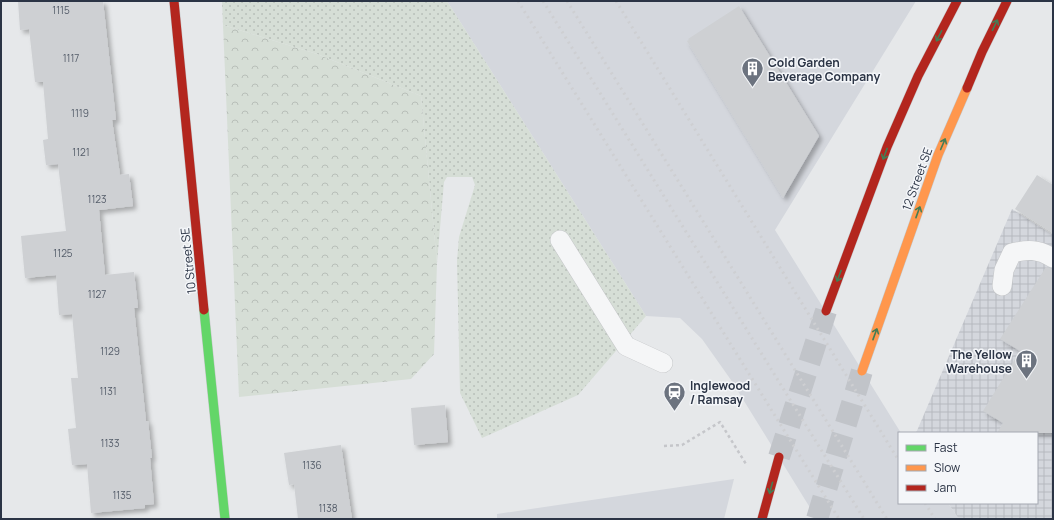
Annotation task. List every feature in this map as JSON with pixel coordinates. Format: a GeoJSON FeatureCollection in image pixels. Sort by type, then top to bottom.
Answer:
{"type":"FeatureCollection","features":[{"type":"Feature","properties":{"kind":"street","name":"10 Street SE"},"geometry":{"type":"LineString","coordinates":[[174,1],[225,519]]}},
{"type":"Feature","properties":{"kind":"street"},"geometry":{"type":"LineString","coordinates":[[826,311],[887,147],[918,76],[957,1]]}},
{"type":"Feature","properties":{"kind":"street","name":"12 Street SE"},"geometry":{"type":"LineString","coordinates":[[862,371],[938,155],[982,52],[1007,1]]}},
{"type":"Feature","properties":{"kind":"street"},"geometry":{"type":"LineString","coordinates":[[762,519],[779,457]]}},
{"type":"Feature","properties":{"kind":"lane"},"geometry":{"type":"LineString","coordinates":[[560,240],[626,346],[663,363]]}},
{"type":"Feature","properties":{"kind":"lane"},"geometry":{"type":"LineString","coordinates":[[1002,286],[1004,270],[1012,253],[1027,249],[1045,253],[1053,258]]}},
{"type":"Feature","properties":{"kind":"path"},"geometry":{"type":"LineString","coordinates":[[664,446],[682,445],[720,422],[746,464]]}},
{"type":"Feature","properties":{"kind":"shaded area"},"geometry":{"type":"Polygon","coordinates":[[[447,1],[916,1],[775,230],[900,432],[898,432],[898,504],[949,504],[959,519],[817,519],[731,380],[702,339],[680,318],[646,316],[447,1]]]}},
{"type":"Feature","properties":{"kind":"shaded area"},"geometry":{"type":"Polygon","coordinates":[[[1012,209],[1053,235],[1053,519],[959,519],[949,504],[1038,504],[1038,432],[916,432],[1012,209]]]}},
{"type":"Feature","properties":{"kind":"shaded area"},"geometry":{"type":"Polygon","coordinates":[[[734,479],[724,519],[497,519],[497,514],[734,479]]]}},
{"type":"Feature","properties":{"kind":"green space"},"geometry":{"type":"Polygon","coordinates":[[[222,1],[447,1],[646,316],[578,395],[482,438],[460,393],[457,261],[459,237],[475,185],[472,177],[447,177],[444,182],[437,263],[421,96],[317,54],[223,25],[222,1]]]}},
{"type":"Feature","properties":{"kind":"green space"},"geometry":{"type":"Polygon","coordinates":[[[223,25],[317,54],[421,96],[437,263],[434,354],[411,379],[239,397],[223,25]]]}},
{"type":"Feature","properties":{"kind":"building"},"geometry":{"type":"Polygon","coordinates":[[[18,1],[103,1],[116,120],[112,120],[120,175],[129,174],[133,206],[99,210],[105,275],[134,272],[138,308],[134,308],[146,421],[148,421],[152,458],[150,458],[154,504],[145,505],[145,508],[91,513],[87,464],[72,465],[68,429],[76,428],[71,378],[78,378],[72,314],[59,315],[56,275],[25,278],[21,236],[66,231],[58,164],[46,165],[43,140],[48,139],[43,82],[35,82],[29,29],[20,30],[18,1]]]}},
{"type":"Feature","properties":{"kind":"building","name":"Cold Garden Beverage Company"},"geometry":{"type":"Polygon","coordinates":[[[739,6],[819,136],[783,198],[687,41],[739,6]]]}},
{"type":"Feature","properties":{"kind":"building"},"geometry":{"type":"Polygon","coordinates":[[[1037,175],[1053,185],[1053,233],[1015,209],[1037,175]]]}},
{"type":"Feature","properties":{"kind":"building","name":"The Yellow Warehouse"},"geometry":{"type":"Polygon","coordinates":[[[1046,267],[1053,269],[1053,433],[998,432],[1003,423],[983,411],[1020,351],[1000,339],[1046,267]]]}},
{"type":"Feature","properties":{"kind":"building"},"geometry":{"type":"Polygon","coordinates":[[[445,405],[448,442],[414,445],[411,408],[445,405]]]}},
{"type":"Feature","properties":{"kind":"building"},"geometry":{"type":"Polygon","coordinates":[[[341,445],[352,519],[298,519],[294,484],[289,485],[284,453],[341,445]]]}},
{"type":"Feature","properties":{"kind":"tunnel"},"geometry":{"type":"LineString","coordinates":[[779,457],[826,311]]}},
{"type":"Feature","properties":{"kind":"tunnel"},"geometry":{"type":"LineString","coordinates":[[817,519],[862,371]]}},
{"type":"Feature","properties":{"kind":"railway"},"geometry":{"type":"LineString","coordinates":[[518,1],[839,519]]}},
{"type":"Feature","properties":{"kind":"railway"},"geometry":{"type":"LineString","coordinates":[[543,1],[864,519]]}},
{"type":"Feature","properties":{"kind":"railway"},"geometry":{"type":"LineString","coordinates":[[567,1],[887,519]]}},
{"type":"Feature","properties":{"kind":"railway"},"geometry":{"type":"LineString","coordinates":[[616,1],[898,459]]}},
{"type":"Feature","properties":{"kind":"railway"},"geometry":{"type":"LineString","coordinates":[[926,504],[935,519]]}},
{"type":"Feature","properties":{"kind":"traffic: fast"},"geometry":{"type":"LineString","coordinates":[[204,310],[225,519]]}},
{"type":"Feature","properties":{"kind":"traffic: slow"},"geometry":{"type":"LineString","coordinates":[[862,371],[938,155],[967,88]]}},
{"type":"Feature","properties":{"kind":"traffic: jam"},"geometry":{"type":"LineString","coordinates":[[174,1],[204,310]]}},
{"type":"Feature","properties":{"kind":"traffic: jam"},"geometry":{"type":"LineString","coordinates":[[826,311],[887,147],[918,76],[957,1]]}},
{"type":"Feature","properties":{"kind":"traffic: jam"},"geometry":{"type":"LineString","coordinates":[[967,88],[982,52],[1007,1]]}},
{"type":"Feature","properties":{"kind":"traffic: jam"},"geometry":{"type":"LineString","coordinates":[[762,519],[779,457]]}},
{"type":"Feature","properties":{"kind":"place","name":"Cold Garden Beverage Company"},"geometry":{"type":"Point","coordinates":[753,88]}},
{"type":"Feature","properties":{"kind":"place","name":"The Yellow Warehouse"},"geometry":{"type":"Point","coordinates":[1027,380]}},
{"type":"Feature","properties":{"kind":"place","name":"Inglewood / Ramsay"},"geometry":{"type":"Point","coordinates":[675,412]}}]}
